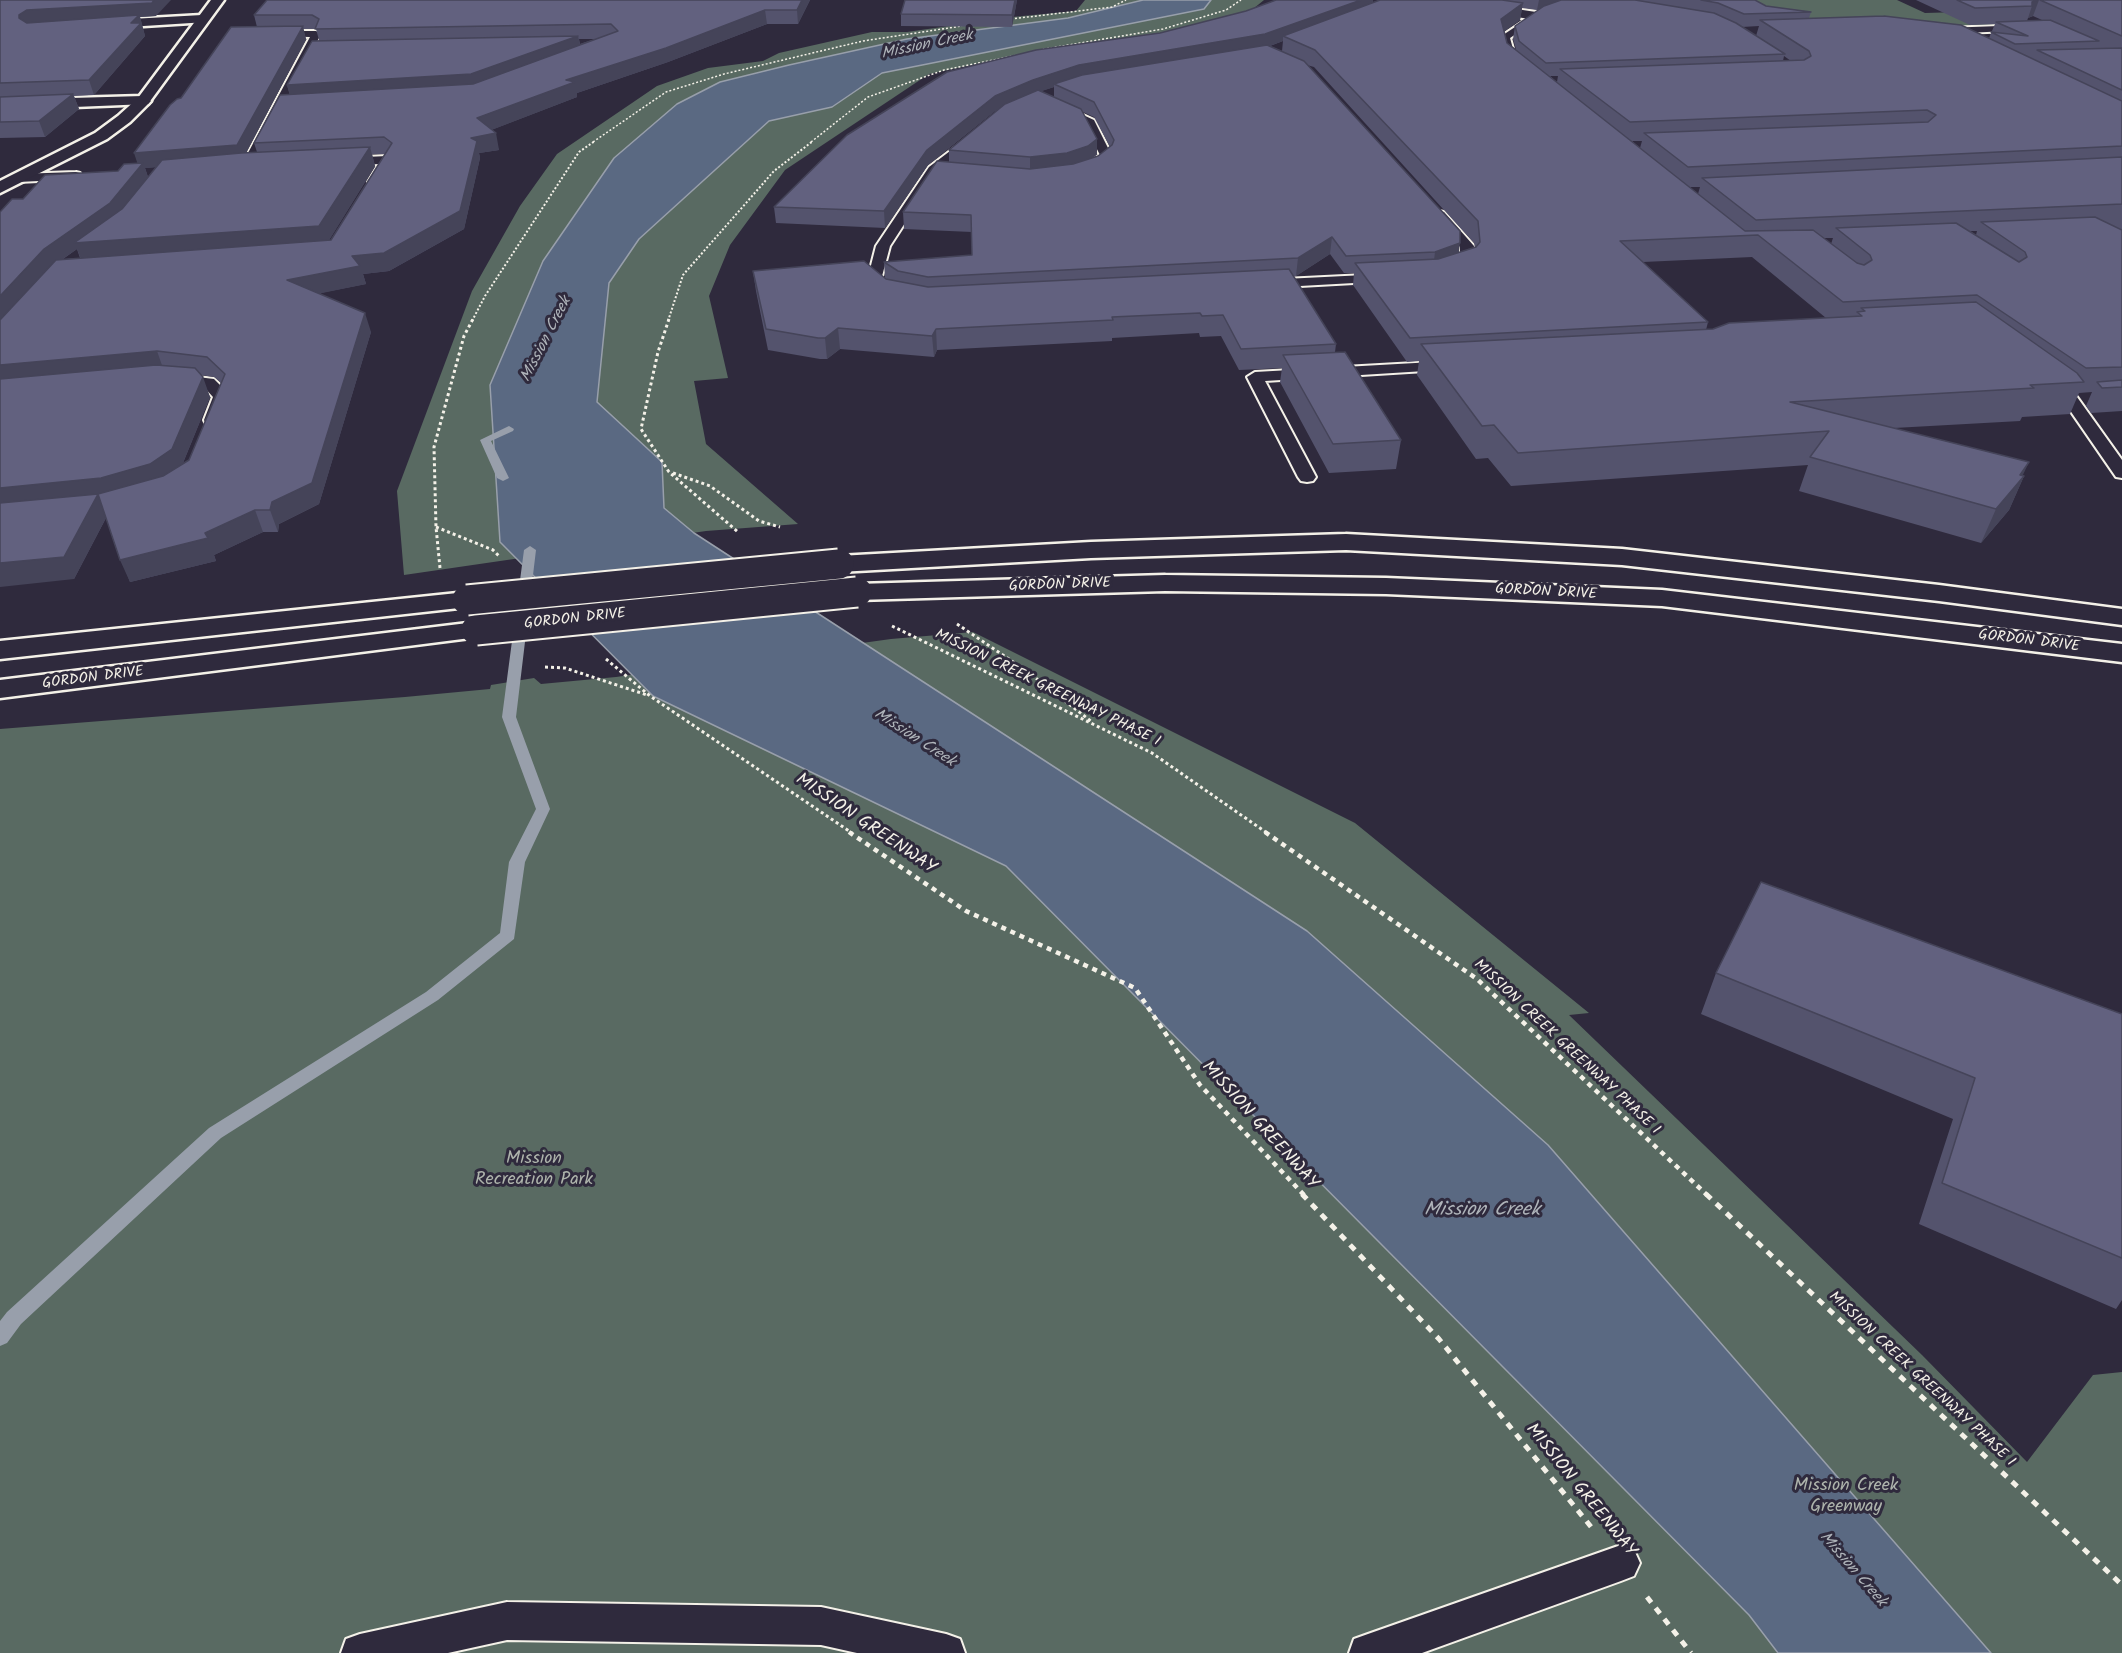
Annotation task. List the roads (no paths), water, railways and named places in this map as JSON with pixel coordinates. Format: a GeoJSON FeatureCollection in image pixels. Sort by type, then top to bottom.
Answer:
{"type":"FeatureCollection","features":[{"type":"Feature","properties":{"kind":"main road"},"geometry":{"type":"LineString","coordinates":[[0,188],[101,136],[143,101],[202,18],[218,0]]}},
{"type":"Feature","properties":{"kind":"main road"},"geometry":{"type":"LineString","coordinates":[[1432,0],[1536,16]]}},
{"type":"Feature","properties":{"kind":"main road"},"geometry":{"type":"LineString","coordinates":[[77,27],[202,18]]}},
{"type":"Feature","properties":{"kind":"main road"},"geometry":{"type":"LineString","coordinates":[[0,105],[143,101]]}},
{"type":"Feature","properties":{"kind":"main road","name":"GORDON DRIVE"},"geometry":{"type":"LineString","coordinates":[[0,650],[467,600],[839,564],[1091,550],[1346,542],[1622,557],[1939,593],[2122,618]]}},
{"type":"Feature","properties":{"kind":"main road","name":"GORDON DRIVE"},"geometry":{"type":"LineString","coordinates":[[0,689],[476,630],[857,592],[1165,583],[1386,586],[1650,598],[2122,653]]}},
{"type":"Feature","properties":{"kind":"lane"},"geometry":{"type":"LineString","coordinates":[[1525,70],[1510,57],[1504,37],[1536,16],[1557,8]]}},
{"type":"Feature","properties":{"kind":"lane"},"geometry":{"type":"LineString","coordinates":[[1965,42],[1940,29],[2032,24]]}},
{"type":"Feature","properties":{"kind":"lane"},"geometry":{"type":"LineString","coordinates":[[247,166],[285,106],[316,49],[316,33],[257,35]]}},
{"type":"Feature","properties":{"kind":"lane"},"geometry":{"type":"LineString","coordinates":[[1048,102],[1088,120],[1106,156],[1093,167],[1068,175]]}},
{"type":"Feature","properties":{"kind":"lane"},"geometry":{"type":"LineString","coordinates":[[902,296],[893,294],[874,281],[883,246],[933,170],[983,129]]}},
{"type":"Feature","properties":{"kind":"lane"},"geometry":{"type":"LineString","coordinates":[[329,162],[388,160],[365,197]]}},
{"type":"Feature","properties":{"kind":"lane"},"geometry":{"type":"LineString","coordinates":[[933,170],[955,172]]}},
{"type":"Feature","properties":{"kind":"lane"},"geometry":{"type":"LineString","coordinates":[[18,178],[85,176]]}},
{"type":"Feature","properties":{"kind":"lane"},"geometry":{"type":"LineString","coordinates":[[1427,202],[1467,246],[1467,264],[1435,275]]}},
{"type":"Feature","properties":{"kind":"lane"},"geometry":{"type":"LineString","coordinates":[[1247,285],[1400,277]]}},
{"type":"Feature","properties":{"kind":"lane"},"geometry":{"type":"LineString","coordinates":[[1308,477],[1255,377],[1468,365]]}},
{"type":"Feature","properties":{"kind":"lane"},"geometry":{"type":"LineString","coordinates":[[2039,377],[2071,400],[2122,473]]}},
{"type":"Feature","properties":{"kind":"lane"},"geometry":{"type":"LineString","coordinates":[[152,379],[208,382],[222,396],[206,435]]}},
{"type":"Feature","properties":{"kind":"lane"},"geometry":{"type":"LineString","coordinates":[[2071,400],[2092,399]]}},
{"type":"Feature","properties":{"kind":"lane"},"geometry":{"type":"LineString","coordinates":[[1368,1653],[1621,1563]]}},
{"type":"Feature","properties":{"kind":"lane"},"geometry":{"type":"LineString","coordinates":[[360,1653],[507,1621],[821,1626],[946,1653]]}},
{"type":"Feature","properties":{"kind":"water","name":"Mission Creek"},"geometry":{"type":"Polygon","coordinates":[[[1143,0],[1211,0],[1204,9],[882,73],[832,107],[769,121],[639,239],[609,283],[597,402],[662,462],[664,508],[694,533],[1307,931],[1548,1145],[1991,1653],[1778,1653],[1749,1615],[1006,866],[653,696],[500,542],[490,385],[543,261],[614,158],[677,104],[720,82],[789,65],[907,39],[1068,18],[1143,0]]]}},
{"type":"Feature","properties":{"kind":"waterway"},"geometry":{"type":"LineString","coordinates":[[503,478],[485,440],[509,429]]}},
{"type":"Feature","properties":{"kind":"waterway"},"geometry":{"type":"LineString","coordinates":[[0,1337],[14,1318],[215,1133],[432,996],[508,935],[517,862],[543,809],[509,717],[530,550]]}},
{"type":"Feature","properties":{"kind":"park label","name":"Mission Recreation Park"},"geometry":{"type":"Point","coordinates":[534,1170]}},
{"type":"Feature","properties":{"kind":"park label","name":"Mission Creek Greenway"},"geometry":{"type":"Point","coordinates":[1846,1497]}}]}
